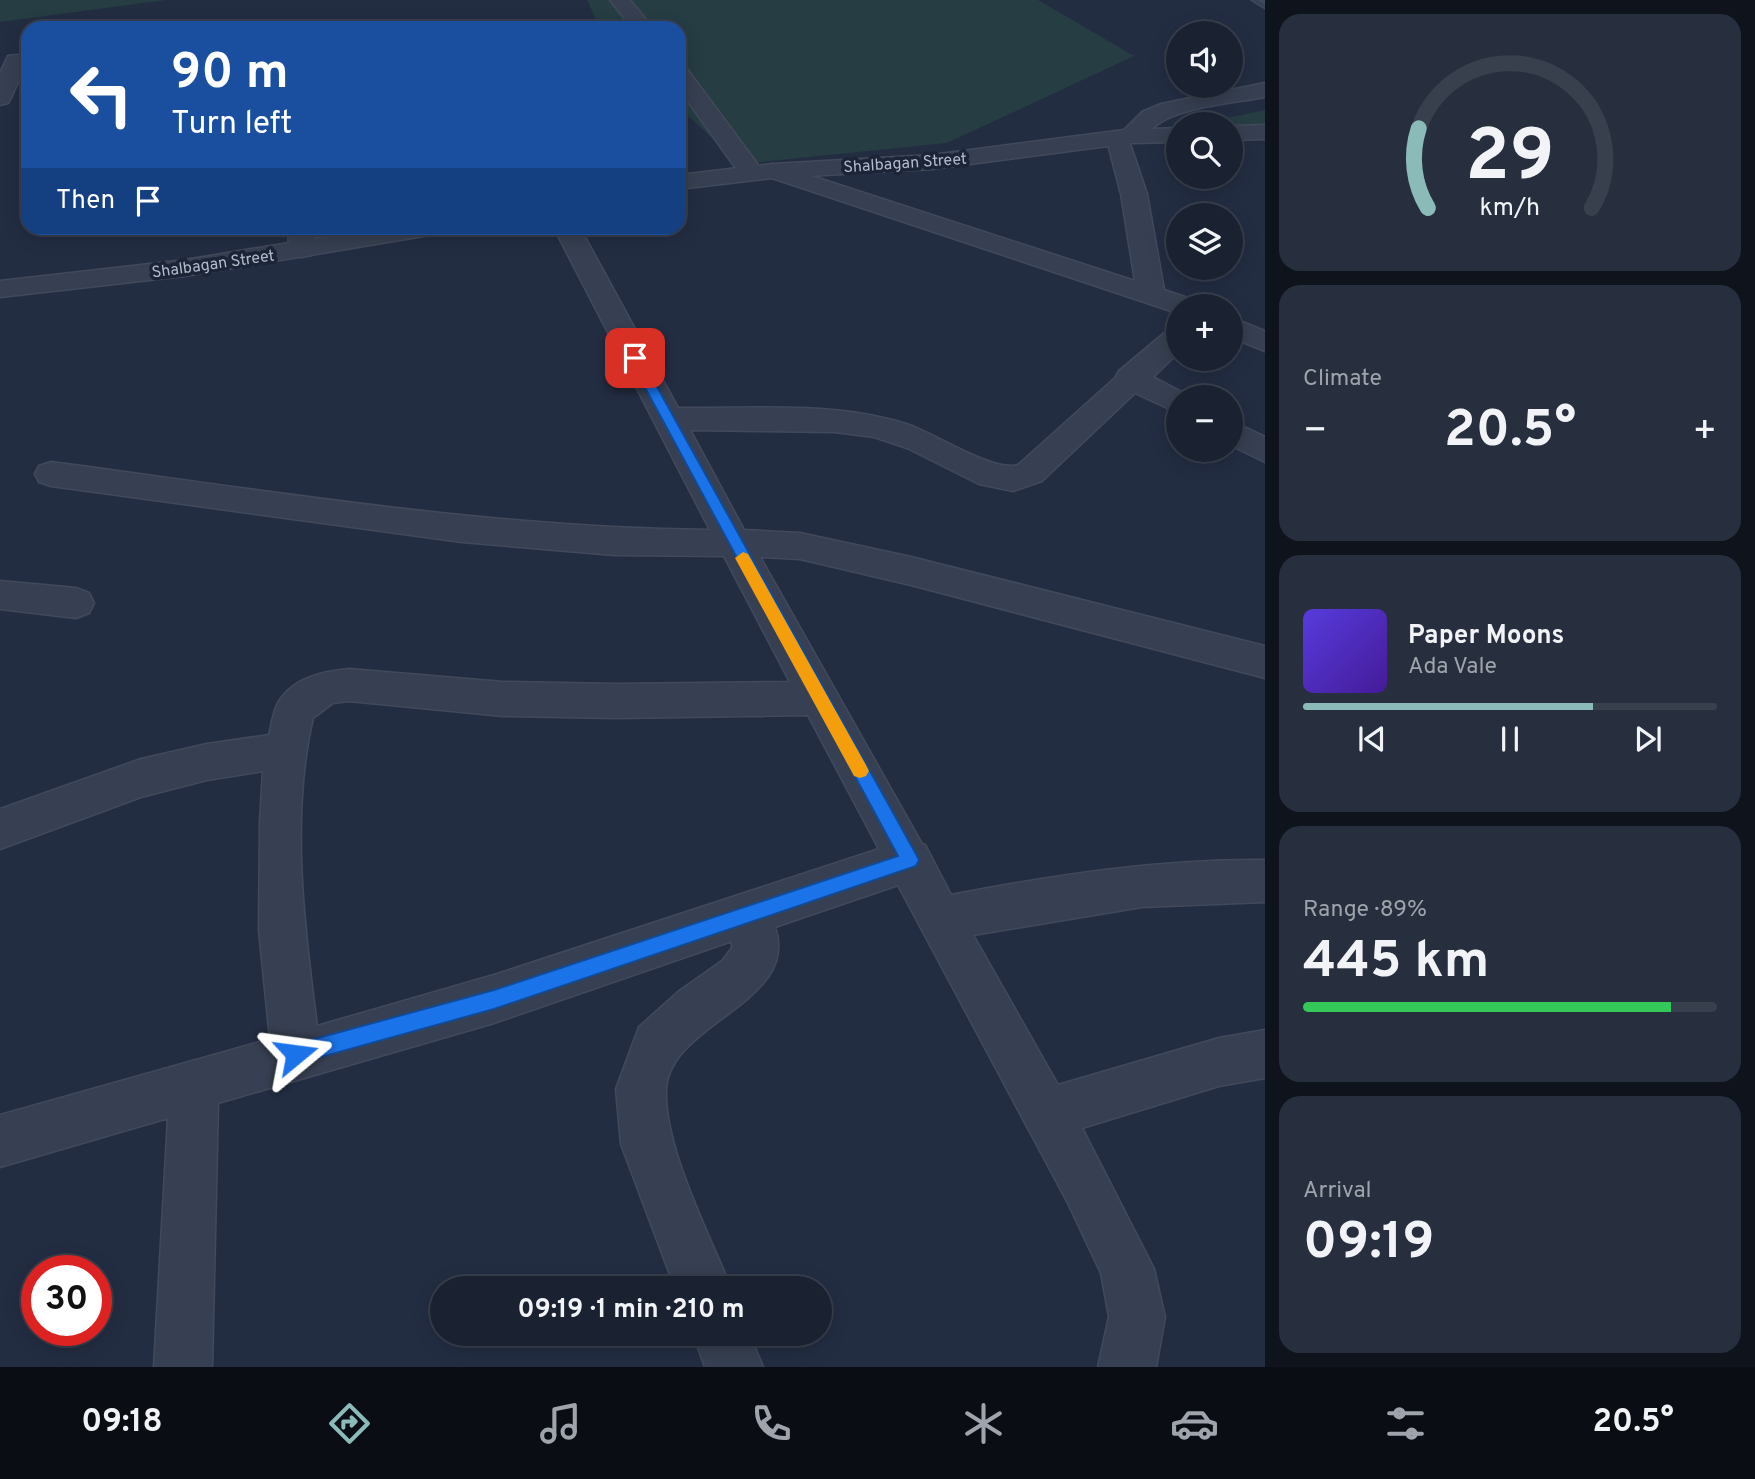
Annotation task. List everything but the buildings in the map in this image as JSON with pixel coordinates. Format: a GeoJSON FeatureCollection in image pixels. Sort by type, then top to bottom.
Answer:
{"type":"FeatureCollection","features":[{"type":"Feature","properties":{"kind":"street"},"geometry":{"type":"LineString","coordinates":[[620,0],[637,21]]}},
{"type":"Feature","properties":{"kind":"street"},"geometry":{"type":"LineString","coordinates":[[0,98],[16,61]]}},
{"type":"Feature","properties":{"kind":"street"},"geometry":{"type":"LineString","coordinates":[[686,85],[762,172],[1166,300]]}},
{"type":"Feature","properties":{"kind":"street"},"geometry":{"type":"LineString","coordinates":[[1150,294],[1125,138],[1150,117],[1169,109],[1265,90]]}},
{"type":"Feature","properties":{"kind":"street"},"geometry":{"type":"LineString","coordinates":[[1243,133],[1265,132]]}},
{"type":"Feature","properties":{"kind":"street","name":"Shalbagan Street"},"geometry":{"type":"LineString","coordinates":[[686,181],[762,172],[932,162],[1125,138],[1166,136]]}},
{"type":"Feature","properties":{"kind":"street","name":"Shalbagan Street"},"geometry":{"type":"LineString","coordinates":[[0,289],[185,268],[302,238],[339,235]]}},
{"type":"Feature","properties":{"kind":"street"},"geometry":{"type":"LineString","coordinates":[[571,235],[734,543],[1047,1113],[1127,1269],[1137,1317],[1126,1367]]}},
{"type":"Feature","properties":{"kind":"street"},"geometry":{"type":"LineString","coordinates":[[1243,332],[1265,342]]}},
{"type":"Feature","properties":{"kind":"street"},"geometry":{"type":"LineString","coordinates":[[668,419],[835,421],[877,426],[918,440],[991,476],[1013,479],[1030,473],[1166,347]]}},
{"type":"Feature","properties":{"kind":"street"},"geometry":{"type":"LineString","coordinates":[[1130,378],[1166,397]]}},
{"type":"Feature","properties":{"kind":"street"},"geometry":{"type":"LineString","coordinates":[[1243,438],[1265,451]]}},
{"type":"Feature","properties":{"kind":"street"},"geometry":{"type":"LineString","coordinates":[[51,474],[462,529],[614,542],[800,546],[886,565],[1265,662]]}},
{"type":"Feature","properties":{"kind":"street"},"geometry":{"type":"LineString","coordinates":[[0,595],[76,603]]}},
{"type":"Feature","properties":{"kind":"street"},"geometry":{"type":"LineString","coordinates":[[296,1054],[282,930],[281,822],[285,750],[295,709],[311,695],[329,687],[349,685],[503,699],[616,701],[820,698]]}},
{"type":"Feature","properties":{"kind":"street"},"geometry":{"type":"LineString","coordinates":[[0,829],[141,778],[207,762],[285,750]]}},
{"type":"Feature","properties":{"kind":"street"},"geometry":{"type":"LineString","coordinates":[[0,1141],[494,999],[910,860]]}},
{"type":"Feature","properties":{"kind":"street"},"geometry":{"type":"LineString","coordinates":[[942,919],[1058,896],[1138,884],[1218,880],[1265,881]]}},
{"type":"Feature","properties":{"kind":"street"},"geometry":{"type":"LineString","coordinates":[[698,1276],[647,1144],[640,1089],[656,1044],[695,1009],[738,977],[754,956],[755,936],[748,915]]}},
{"type":"Feature","properties":{"kind":"street"},"geometry":{"type":"LineString","coordinates":[[1047,1113],[1219,1062],[1265,1054]]}},
{"type":"Feature","properties":{"kind":"street"},"geometry":{"type":"LineString","coordinates":[[183,1367],[194,1085]]}},
{"type":"Feature","properties":{"kind":"street"},"geometry":{"type":"LineString","coordinates":[[726,1346],[734,1367]]}},
{"type":"Feature","properties":{"kind":"lane"},"geometry":{"type":"LineString","coordinates":[[1256,0],[1265,5]]}},
{"type":"Feature","properties":{"kind":"green space"},"geometry":{"type":"Polygon","coordinates":[[[0,0],[166,0],[0,22],[0,0]]]}},
{"type":"Feature","properties":{"kind":"green space"},"geometry":{"type":"Polygon","coordinates":[[[587,0],[1038,0],[1134,56],[947,143],[741,164],[686,114],[686,21],[597,21],[587,0]]]}},
{"type":"Feature","properties":{"kind":"green space"},"geometry":{"type":"Polygon","coordinates":[[[1265,110],[1265,124],[1243,124],[1243,115],[1265,110]]]}},
{"type":"Feature","properties":{"kind":"slow traffic"},"geometry":{"type":"LineString","coordinates":[[743,558],[860,771]]}},
{"type":"Feature","properties":{"kind":"route"},"geometry":{"type":"LineString","coordinates":[[296,1054],[494,999],[910,860],[635,358]]}}]}
